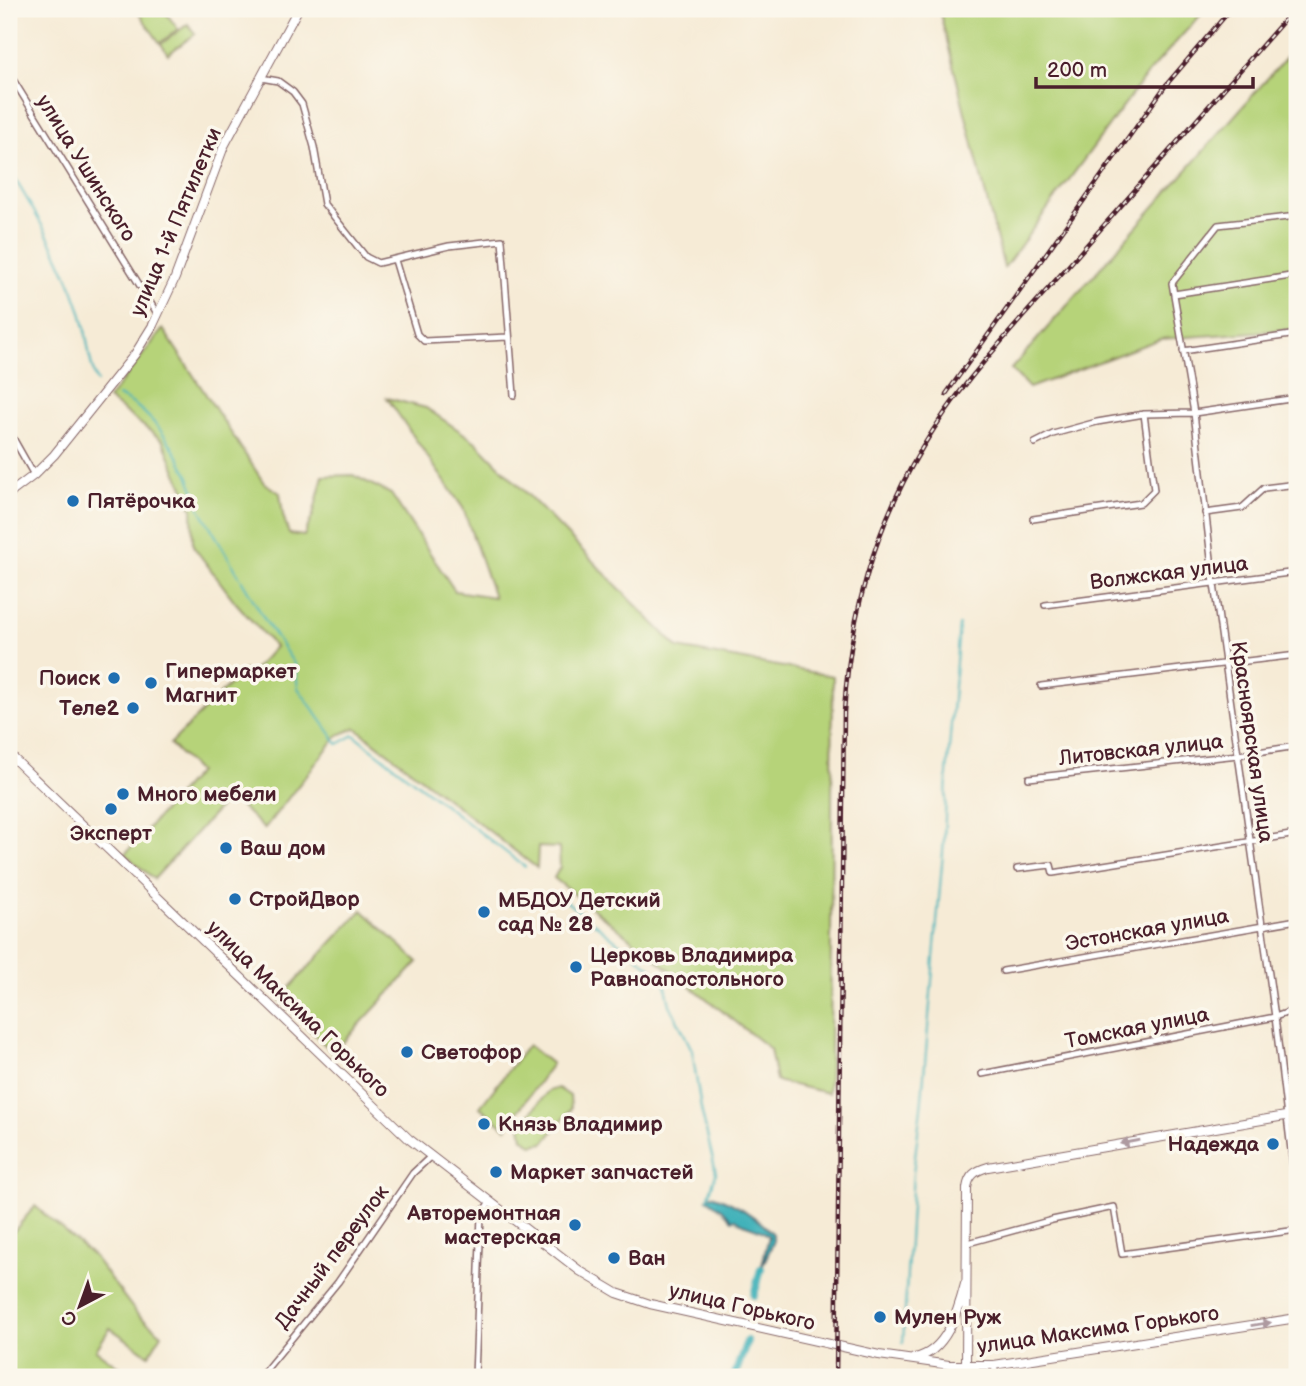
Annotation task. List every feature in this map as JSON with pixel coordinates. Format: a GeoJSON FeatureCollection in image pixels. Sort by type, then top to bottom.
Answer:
{"type":"FeatureCollection","features":[{"type":"Feature","properties":{"kind":"main road","name":"улица 1-й Пятилетки"},"geometry":{"type":"LineString","coordinates":[[9,494],[54,455],[145,338],[175,278],[215,166],[298,9]]}},
{"type":"Feature","properties":{"kind":"main road","name":"улица Максима Горького"},"geometry":{"type":"LineString","coordinates":[[9,754],[331,1066],[430,1157],[580,1271]]}},
{"type":"Feature","properties":{"kind":"main road"},"geometry":{"type":"LineString","coordinates":[[966,1366],[968,1181],[979,1169],[1297,1114]]}},
{"type":"Feature","properties":{"kind":"main road"},"geometry":{"type":"LineString","coordinates":[[903,1358],[926,1355],[938,1345],[954,1318],[968,1267]]}},
{"type":"Feature","properties":{"kind":"main road","name":"улица Горького"},"geometry":{"type":"LineString","coordinates":[[580,1271],[617,1293],[650,1304],[861,1352],[903,1358]]}},
{"type":"Feature","properties":{"kind":"main road","name":"улица Максима Горького"},"geometry":{"type":"LineString","coordinates":[[903,1358],[966,1366],[994,1365],[1297,1318]]}},
{"type":"Feature","properties":{"kind":"street","name":"улица Ушинского"},"geometry":{"type":"LineString","coordinates":[[9,73],[158,315]]}},
{"type":"Feature","properties":{"kind":"street"},"geometry":{"type":"LineString","coordinates":[[261,78],[278,81],[293,92],[302,104],[314,146],[324,204],[366,257],[377,263],[449,246],[502,240],[513,395]]}},
{"type":"Feature","properties":{"kind":"street","name":"Красноярская улица"},"geometry":{"type":"LineString","coordinates":[[1297,216],[1218,225],[1172,283],[1194,413],[1214,584],[1275,1017],[1297,1200]]}},
{"type":"Feature","properties":{"kind":"street"},"geometry":{"type":"LineString","coordinates":[[395,260],[417,334],[424,341],[508,337]]}},
{"type":"Feature","properties":{"kind":"street"},"geometry":{"type":"LineString","coordinates":[[1174,294],[1297,275]]}},
{"type":"Feature","properties":{"kind":"street"},"geometry":{"type":"LineString","coordinates":[[1183,351],[1297,334]]}},
{"type":"Feature","properties":{"kind":"street"},"geometry":{"type":"LineString","coordinates":[[1035,443],[1053,433],[1144,414],[1194,413],[1297,398]]}},
{"type":"Feature","properties":{"kind":"street"},"geometry":{"type":"LineString","coordinates":[[1033,519],[1141,503],[1154,490],[1144,414]]}},
{"type":"Feature","properties":{"kind":"street"},"geometry":{"type":"LineString","coordinates":[[9,431],[34,475]]}},
{"type":"Feature","properties":{"kind":"street"},"geometry":{"type":"LineString","coordinates":[[1205,513],[1242,508],[1264,488],[1297,484]]}},
{"type":"Feature","properties":{"kind":"street","name":"Волжская улица"},"geometry":{"type":"LineString","coordinates":[[1045,605],[1297,572]]}},
{"type":"Feature","properties":{"kind":"street"},"geometry":{"type":"LineString","coordinates":[[1041,686],[1297,655]]}},
{"type":"Feature","properties":{"kind":"street","name":"Литовская улица"},"geometry":{"type":"LineString","coordinates":[[1029,778],[1297,746]]}},
{"type":"Feature","properties":{"kind":"street"},"geometry":{"type":"LineString","coordinates":[[1017,869],[1051,865],[1053,873],[1297,834]]}},
{"type":"Feature","properties":{"kind":"street","name":"Эстонская улица"},"geometry":{"type":"LineString","coordinates":[[1003,971],[1297,920]]}},
{"type":"Feature","properties":{"kind":"street","name":"Томская улица"},"geometry":{"type":"LineString","coordinates":[[982,1073],[1275,1017],[1297,1009]]}},
{"type":"Feature","properties":{"kind":"street","name":"Дачный переулок"},"geometry":{"type":"LineString","coordinates":[[260,1377],[338,1282],[413,1173],[430,1157]]}},
{"type":"Feature","properties":{"kind":"street"},"geometry":{"type":"LineString","coordinates":[[475,1377],[481,1215],[489,1203]]}},
{"type":"Feature","properties":{"kind":"street"},"geometry":{"type":"LineString","coordinates":[[968,1243],[1052,1220],[1114,1208],[1122,1254],[1297,1230]]}},
{"type":"Feature","properties":{"kind":"street"},"geometry":{"type":"LineString","coordinates":[[994,1365],[996,1377]]}},
{"type":"Feature","properties":{"kind":"green space"},"geometry":{"type":"Polygon","coordinates":[[[136,9],[163,9],[178,29],[160,43],[136,9]]]}},
{"type":"Feature","properties":{"kind":"green space"},"geometry":{"type":"Polygon","coordinates":[[[939,9],[1206,9],[1147,74],[1004,268],[939,9]]]}},
{"type":"Feature","properties":{"kind":"green space"},"geometry":{"type":"Polygon","coordinates":[[[188,24],[195,34],[168,54],[161,44],[188,24]]]}},
{"type":"Feature","properties":{"kind":"green space"},"geometry":{"type":"Polygon","coordinates":[[[1297,45],[1297,329],[1160,339],[1029,388],[1011,369],[1297,45]]]}},
{"type":"Feature","properties":{"kind":"green space"},"geometry":{"type":"Polygon","coordinates":[[[163,329],[264,483],[280,493],[289,534],[304,536],[313,515],[323,476],[353,475],[391,494],[455,591],[494,597],[463,508],[387,398],[426,408],[476,442],[678,648],[833,676],[828,1093],[776,1081],[770,1049],[554,878],[560,867],[559,848],[538,847],[537,868],[356,728],[338,735],[264,829],[230,796],[154,879],[125,854],[198,772],[170,744],[244,670],[250,674],[275,647],[236,603],[193,546],[192,508],[163,441],[108,399],[163,329]]]}},
{"type":"Feature","properties":{"kind":"green space"},"geometry":{"type":"Polygon","coordinates":[[[362,910],[418,962],[333,1053],[279,999],[362,910]]]}},
{"type":"Feature","properties":{"kind":"green space"},"geometry":{"type":"Polygon","coordinates":[[[528,1045],[552,1064],[506,1128],[480,1107],[528,1045]]]}},
{"type":"Feature","properties":{"kind":"green space"},"geometry":{"type":"Polygon","coordinates":[[[558,1088],[570,1096],[571,1109],[544,1143],[532,1145],[523,1138],[521,1125],[548,1091],[558,1088]]]}},
{"type":"Feature","properties":{"kind":"green space"},"geometry":{"type":"Polygon","coordinates":[[[35,1206],[93,1256],[138,1315],[162,1334],[149,1355],[110,1328],[96,1350],[133,1377],[9,1377],[9,1237],[35,1206]]]}},
{"type":"Feature","properties":{"kind":"water"},"geometry":{"type":"Polygon","coordinates":[[[712,1195],[745,1211],[773,1234],[773,1243],[761,1269],[769,1236],[736,1219],[732,1220],[707,1199],[712,1195]]]}},
{"type":"Feature","properties":{"kind":"waterway"},"geometry":{"type":"LineString","coordinates":[[9,169],[66,272],[83,318],[97,382]]}},
{"type":"Feature","properties":{"kind":"waterway"},"geometry":{"type":"LineString","coordinates":[[118,396],[146,415],[170,444],[189,477],[200,509],[268,625],[295,665],[298,688],[338,744],[354,735],[525,867]]}},
{"type":"Feature","properties":{"kind":"waterway"},"geometry":{"type":"LineString","coordinates":[[903,1343],[913,1173],[922,1099],[944,840],[959,625]]}},
{"type":"Feature","properties":{"kind":"waterway"},"geometry":{"type":"LineString","coordinates":[[563,899],[664,978],[670,1005],[692,1050],[701,1109],[716,1173],[708,1199]]}},
{"type":"Feature","properties":{"kind":"waterway"},"geometry":{"type":"LineString","coordinates":[[754,1295],[761,1269]]}},
{"type":"Feature","properties":{"kind":"waterway"},"geometry":{"type":"LineString","coordinates":[[734,1377],[747,1341]]}},
{"type":"Feature","properties":{"kind":"railway"},"geometry":{"type":"LineString","coordinates":[[946,394],[1166,85],[1231,9]]}},
{"type":"Feature","properties":{"kind":"railway"},"geometry":{"type":"LineString","coordinates":[[836,1377],[844,712],[848,665],[856,621],[880,536],[917,456],[969,380],[1294,9]]}},
{"type":"Feature","properties":{"kind":"place","name":"Пятёрочка"},"geometry":{"type":"Point","coordinates":[73,501]}},
{"type":"Feature","properties":{"kind":"place","name":"Поиск"},"geometry":{"type":"Point","coordinates":[114,678]}},
{"type":"Feature","properties":{"kind":"place","name":"Гипермаркет Магнит"},"geometry":{"type":"Point","coordinates":[151,683]}},
{"type":"Feature","properties":{"kind":"place","name":"Теле2"},"geometry":{"type":"Point","coordinates":[133,708]}},
{"type":"Feature","properties":{"kind":"place","name":"Много мебели"},"geometry":{"type":"Point","coordinates":[123,794]}},
{"type":"Feature","properties":{"kind":"place","name":"Эксперт"},"geometry":{"type":"Point","coordinates":[111,809]}},
{"type":"Feature","properties":{"kind":"place","name":"Ваш дом"},"geometry":{"type":"Point","coordinates":[226,848]}},
{"type":"Feature","properties":{"kind":"place","name":"СтройДвор"},"geometry":{"type":"Point","coordinates":[235,899]}},
{"type":"Feature","properties":{"kind":"place","name":"МБДОУ Детский сад № 28"},"geometry":{"type":"Point","coordinates":[484,912]}},
{"type":"Feature","properties":{"kind":"place","name":"Церковь Владимира Равноапостольного"},"geometry":{"type":"Point","coordinates":[576,967]}},
{"type":"Feature","properties":{"kind":"place","name":"Светофор"},"geometry":{"type":"Point","coordinates":[407,1052]}},
{"type":"Feature","properties":{"kind":"place","name":"Князь Владимир"},"geometry":{"type":"Point","coordinates":[484,1124]}},
{"type":"Feature","properties":{"kind":"place","name":"Надежда"},"geometry":{"type":"Point","coordinates":[1273,1144]}},
{"type":"Feature","properties":{"kind":"place","name":"Маркет запчастей"},"geometry":{"type":"Point","coordinates":[496,1172]}},
{"type":"Feature","properties":{"kind":"place","name":"Авторемонтная мастерская"},"geometry":{"type":"Point","coordinates":[575,1225]}},
{"type":"Feature","properties":{"kind":"place","name":"Ван"},"geometry":{"type":"Point","coordinates":[614,1258]}},
{"type":"Feature","properties":{"kind":"place","name":"Мулен Руж"},"geometry":{"type":"Point","coordinates":[880,1317]}}]}
